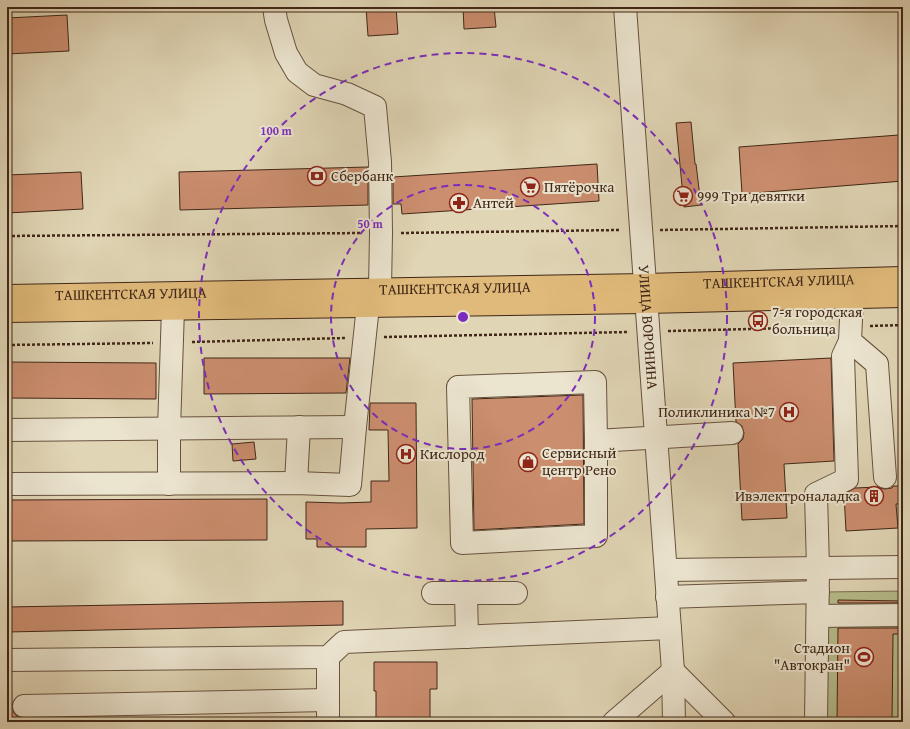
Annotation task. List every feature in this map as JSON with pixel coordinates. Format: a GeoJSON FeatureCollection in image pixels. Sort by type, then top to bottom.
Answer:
{"type":"FeatureCollection","features":[{"type":"Feature","properties":{"kind":"main road","name":"ТАШКЕНТСКАЯ УЛИЦА"},"geometry":{"type":"LineString","coordinates":[[7,311],[173,309],[377,300],[646,293],[903,278]]}},
{"type":"Feature","properties":{"kind":"main road","name":"ТАШКЕНТСКАЯ УЛИЦА"},"geometry":{"type":"LineString","coordinates":[[646,293],[852,297],[903,296]]}},
{"type":"Feature","properties":{"kind":"main road","name":"ТАШКЕНТСКАЯ УЛИЦА"},"geometry":{"type":"LineString","coordinates":[[7,296],[377,300]]}},
{"type":"Feature","properties":{"kind":"street"},"geometry":{"type":"LineString","coordinates":[[7,484],[296,483],[350,485],[365,338],[377,300],[382,233],[380,162],[375,107],[347,94],[314,85],[297,72],[286,53],[276,20],[274,7]]}},
{"type":"Feature","properties":{"kind":"street","name":"УЛИЦА ВОРОНИНА"},"geometry":{"type":"LineString","coordinates":[[625,7],[670,628],[674,722]]}},
{"type":"Feature","properties":{"kind":"street"},"geometry":{"type":"LineString","coordinates":[[816,722],[818,568],[816,494],[847,479],[843,356],[850,334],[852,297]]}},
{"type":"Feature","properties":{"kind":"street"},"geometry":{"type":"LineString","coordinates":[[169,484],[169,429],[173,309]]}},
{"type":"Feature","properties":{"kind":"street"},"geometry":{"type":"LineString","coordinates":[[850,334],[877,364],[885,477]]}},
{"type":"Feature","properties":{"kind":"street"},"geometry":{"type":"LineString","coordinates":[[595,382],[596,441],[596,536],[462,543],[458,387],[595,382]]}},
{"type":"Feature","properties":{"kind":"street"},"geometry":{"type":"LineString","coordinates":[[296,483],[299,427]]}},
{"type":"Feature","properties":{"kind":"street"},"geometry":{"type":"LineString","coordinates":[[7,430],[355,427]]}},
{"type":"Feature","properties":{"kind":"street"},"geometry":{"type":"LineString","coordinates":[[596,441],[732,433]]}},
{"type":"Feature","properties":{"kind":"street"},"geometry":{"type":"LineString","coordinates":[[666,570],[903,567]]}},
{"type":"Feature","properties":{"kind":"street"},"geometry":{"type":"LineString","coordinates":[[667,597],[818,592]]}},
{"type":"Feature","properties":{"kind":"street"},"geometry":{"type":"LineString","coordinates":[[433,593],[516,593]]}},
{"type":"Feature","properties":{"kind":"street"},"geometry":{"type":"LineString","coordinates":[[466,593],[467,637]]}},
{"type":"Feature","properties":{"kind":"street"},"geometry":{"type":"LineString","coordinates":[[818,616],[903,615]]}},
{"type":"Feature","properties":{"kind":"street"},"geometry":{"type":"LineString","coordinates":[[7,660],[328,657],[344,642],[670,628]]}},
{"type":"Feature","properties":{"kind":"street"},"geometry":{"type":"LineString","coordinates":[[328,657],[328,722]]}},
{"type":"Feature","properties":{"kind":"street"},"geometry":{"type":"LineString","coordinates":[[614,722],[672,671],[724,722]]}},
{"type":"Feature","properties":{"kind":"street"},"geometry":{"type":"LineString","coordinates":[[24,706],[328,700]]}},
{"type":"Feature","properties":{"kind":"path"},"geometry":{"type":"LineString","coordinates":[[657,230],[903,226]]}},
{"type":"Feature","properties":{"kind":"path"},"geometry":{"type":"LineString","coordinates":[[7,236],[620,230]]}},
{"type":"Feature","properties":{"kind":"path"},"geometry":{"type":"LineString","coordinates":[[7,345],[172,343],[648,331],[850,334],[903,325]]}},
{"type":"Feature","properties":{"kind":"green space","name":"Стадион \"Автокран\""},"geometry":{"type":"Polygon","coordinates":[[[903,591],[903,722],[826,722],[824,592],[903,591]]]}},
{"type":"Feature","properties":{"kind":"building"},"geometry":{"type":"Polygon","coordinates":[[[366,7],[396,7],[398,34],[368,36],[366,7]]]}},
{"type":"Feature","properties":{"kind":"building"},"geometry":{"type":"Polygon","coordinates":[[[463,7],[494,7],[496,27],[464,29],[463,7]]]}},
{"type":"Feature","properties":{"kind":"building"},"geometry":{"type":"Polygon","coordinates":[[[67,15],[69,51],[7,54],[7,18],[67,15]]]}},
{"type":"Feature","properties":{"kind":"building"},"geometry":{"type":"Polygon","coordinates":[[[691,122],[701,205],[684,207],[676,123],[691,122]]]}},
{"type":"Feature","properties":{"kind":"building"},"geometry":{"type":"Polygon","coordinates":[[[899,135],[903,181],[742,194],[739,147],[899,135]]]}},
{"type":"Feature","properties":{"kind":"building"},"geometry":{"type":"Polygon","coordinates":[[[597,164],[599,201],[402,214],[401,204],[393,204],[393,177],[597,164]]]}},
{"type":"Feature","properties":{"kind":"building"},"geometry":{"type":"Polygon","coordinates":[[[368,167],[368,205],[180,210],[179,172],[368,167]]]}},
{"type":"Feature","properties":{"kind":"building"},"geometry":{"type":"Polygon","coordinates":[[[81,172],[83,209],[7,213],[7,175],[81,172]]]}},
{"type":"Feature","properties":{"kind":"building"},"geometry":{"type":"Polygon","coordinates":[[[204,358],[350,358],[346,393],[204,394],[204,358]]]}},
{"type":"Feature","properties":{"kind":"building","name":"Поликлиника №7"},"geometry":{"type":"Polygon","coordinates":[[[831,358],[834,461],[784,464],[787,518],[742,520],[738,444],[743,439],[744,433],[742,426],[736,422],[733,363],[831,358]]]}},
{"type":"Feature","properties":{"kind":"building"},"geometry":{"type":"Polygon","coordinates":[[[7,362],[156,363],[156,399],[7,398],[7,362]]]}},
{"type":"Feature","properties":{"kind":"building","name":"Сервисный центр Рено"},"geometry":{"type":"Polygon","coordinates":[[[583,395],[584,524],[474,530],[472,399],[583,395]]]}},
{"type":"Feature","properties":{"kind":"building"},"geometry":{"type":"Polygon","coordinates":[[[370,403],[416,403],[417,528],[366,529],[366,547],[317,547],[317,539],[306,539],[306,502],[371,502],[371,481],[389,481],[388,430],[369,430],[370,403]]]}},
{"type":"Feature","properties":{"kind":"building"},"geometry":{"type":"Polygon","coordinates":[[[254,442],[256,459],[233,461],[232,444],[254,442]]]}},
{"type":"Feature","properties":{"kind":"building","name":"Ивэлектроналадка"},"geometry":{"type":"Polygon","coordinates":[[[893,486],[903,486],[903,504],[896,504],[898,528],[846,531],[844,494],[855,488],[878,487],[885,489],[892,488],[893,486]]]}},
{"type":"Feature","properties":{"kind":"building"},"geometry":{"type":"Polygon","coordinates":[[[267,499],[267,540],[7,541],[7,500],[267,499]]]}},
{"type":"Feature","properties":{"kind":"building"},"geometry":{"type":"Polygon","coordinates":[[[838,600],[903,601],[903,603],[838,603],[838,600]]]}},
{"type":"Feature","properties":{"kind":"building"},"geometry":{"type":"Polygon","coordinates":[[[343,601],[343,625],[7,632],[7,607],[343,601]]]}},
{"type":"Feature","properties":{"kind":"building"},"geometry":{"type":"Polygon","coordinates":[[[838,628],[903,628],[903,634],[893,634],[892,722],[837,722],[838,628]]]}},
{"type":"Feature","properties":{"kind":"building"},"geometry":{"type":"Polygon","coordinates":[[[374,662],[437,662],[437,689],[430,689],[430,722],[376,722],[374,662]]]}},
{"type":"Feature","properties":{"kind":"building"},"geometry":{"type":"Polygon","coordinates":[[[7,705],[12,705],[14,713],[18,717],[22,718],[23,722],[7,722],[7,705]]]}},
{"type":"Feature","properties":{"kind":"place","name":"Сбербанк"},"geometry":{"type":"Point","coordinates":[317,176]}},
{"type":"Feature","properties":{"kind":"place","name":"Пятёрочка"},"geometry":{"type":"Point","coordinates":[530,187]}},
{"type":"Feature","properties":{"kind":"place","name":"999 Три девятки"},"geometry":{"type":"Point","coordinates":[683,196]}},
{"type":"Feature","properties":{"kind":"place","name":"Антей"},"geometry":{"type":"Point","coordinates":[459,203]}},
{"type":"Feature","properties":{"kind":"place","name":"7-я городская больница"},"geometry":{"type":"Point","coordinates":[758,321]}},
{"type":"Feature","properties":{"kind":"place","name":"Поликлиника №7"},"geometry":{"type":"Point","coordinates":[789,412]}},
{"type":"Feature","properties":{"kind":"place","name":"Кислород"},"geometry":{"type":"Point","coordinates":[406,454]}},
{"type":"Feature","properties":{"kind":"place","name":"Сервисный центр Рено"},"geometry":{"type":"Point","coordinates":[528,462]}},
{"type":"Feature","properties":{"kind":"place","name":"Ивэлектроналадка"},"geometry":{"type":"Point","coordinates":[874,496]}},
{"type":"Feature","properties":{"kind":"place","name":"Стадион \"Автокран\""},"geometry":{"type":"Point","coordinates":[864,657]}}]}
